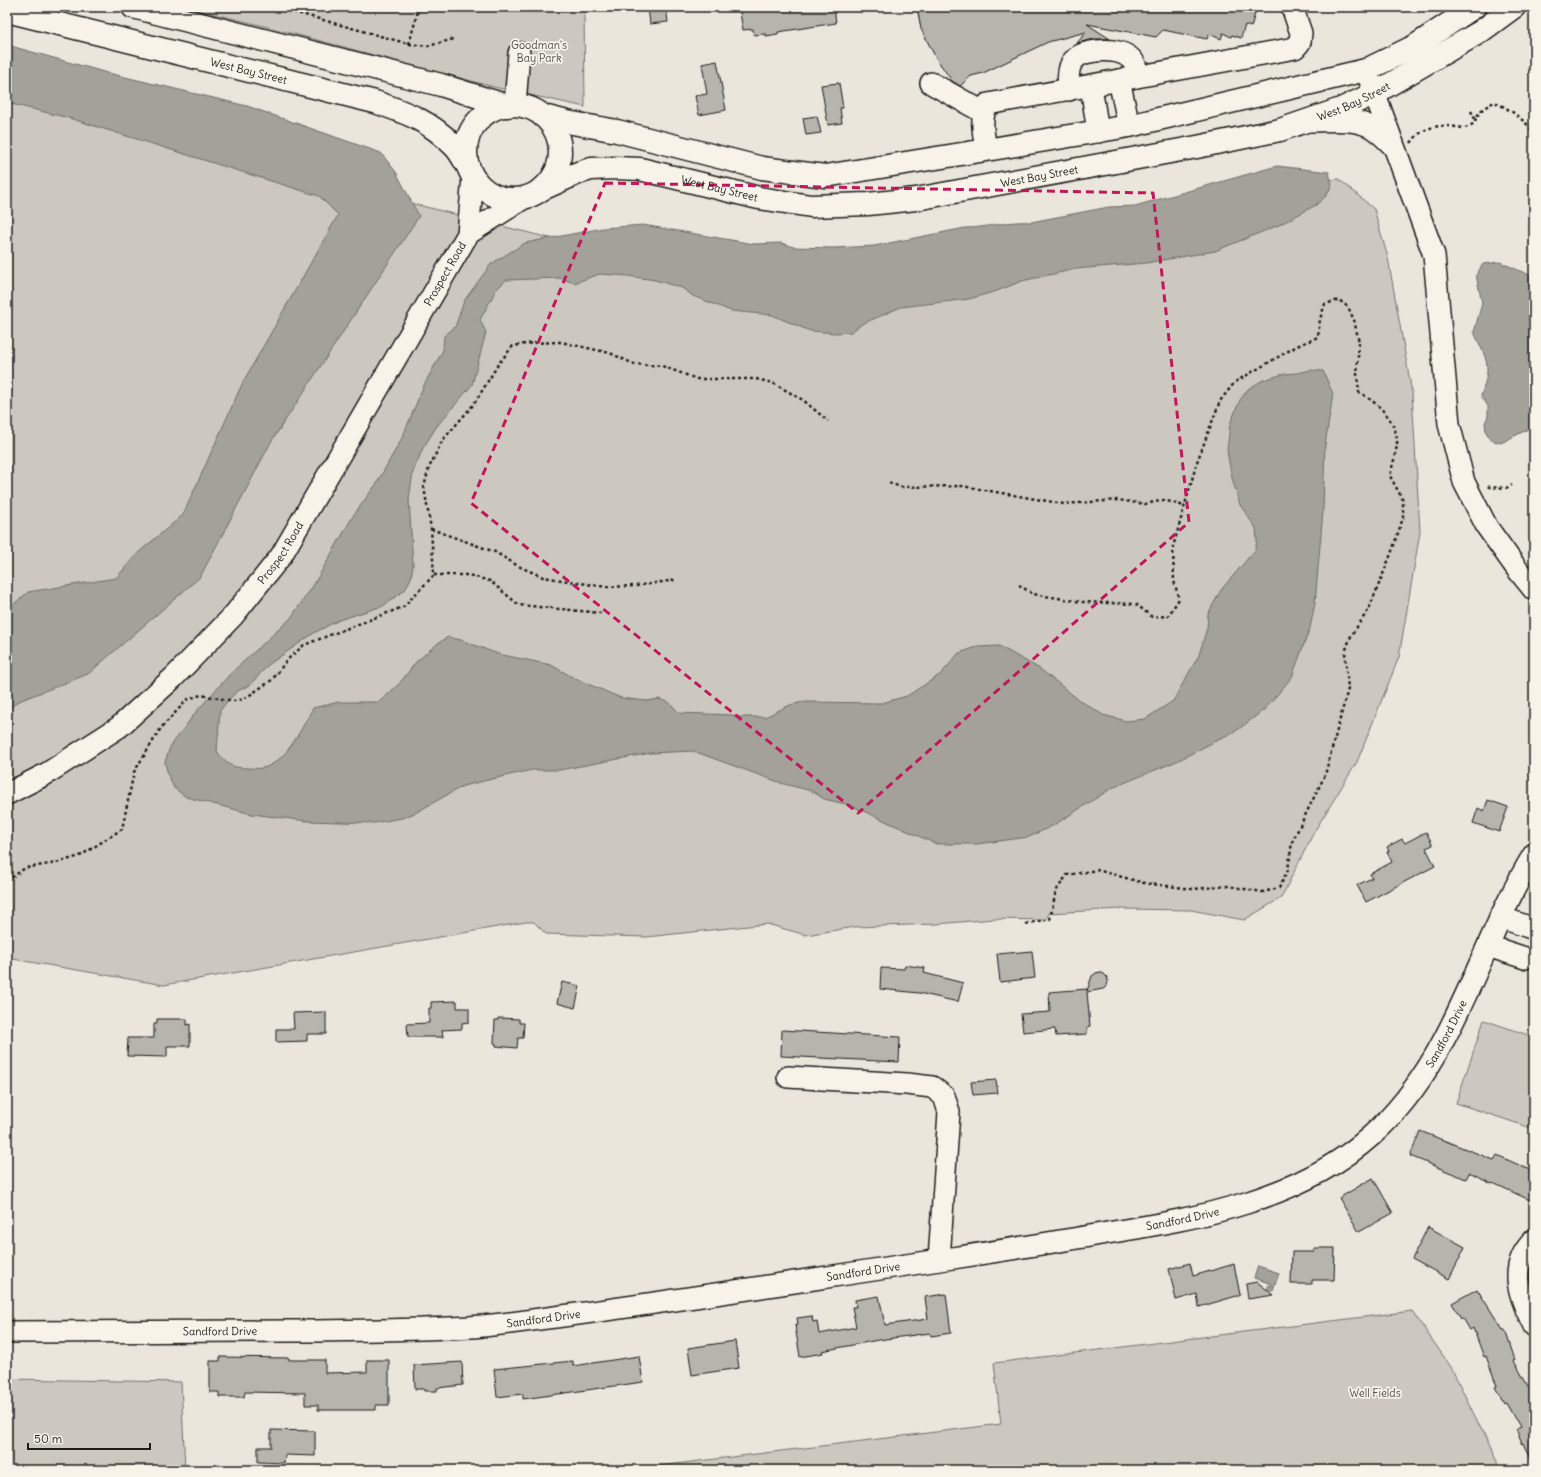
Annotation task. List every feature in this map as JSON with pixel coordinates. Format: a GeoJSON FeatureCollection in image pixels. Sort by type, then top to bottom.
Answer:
{"type":"FeatureCollection","features":[{"type":"Feature","properties":{"kind":"main road"},"geometry":{"type":"LineString","coordinates":[[133,7],[441,85],[511,106],[532,110],[543,116],[556,134],[560,153],[557,169],[552,177],[532,194],[513,199],[492,194],[480,185],[471,173],[466,157],[467,143],[470,133],[476,123],[492,110],[511,106]]}},
{"type":"Feature","properties":{"kind":"main road","name":"West Bay Street"},"geometry":{"type":"LineString","coordinates":[[543,116],[617,131],[762,168],[825,176],[1129,126],[1366,70],[1414,46],[1474,7]]}},
{"type":"Feature","properties":{"kind":"main road","name":"West Bay Street"},"geometry":{"type":"LineString","coordinates":[[532,194],[578,172],[591,169],[615,168],[640,169],[759,198],[811,206],[868,204],[916,199],[1189,149],[1280,130],[1341,109],[1375,93],[1480,32],[1514,7]]}},
{"type":"Feature","properties":{"kind":"main road","name":"West Bay Street"},"geometry":{"type":"LineString","coordinates":[[7,11],[375,102],[409,114],[425,122],[454,146],[471,173]]}},
{"type":"Feature","properties":{"kind":"street"},"geometry":{"type":"LineString","coordinates":[[986,150],[982,120],[983,112],[988,104],[1295,48],[1300,42],[1301,33],[1292,7]]}},
{"type":"Feature","properties":{"kind":"street"},"geometry":{"type":"LineString","coordinates":[[1069,90],[1068,76],[1073,60],[1082,54],[1097,50],[1116,50],[1130,59],[1136,67],[1128,78],[1129,126]]}},
{"type":"Feature","properties":{"kind":"street"},"geometry":{"type":"LineString","coordinates":[[511,106],[519,53]]}},
{"type":"Feature","properties":{"kind":"street"},"geometry":{"type":"LineString","coordinates":[[1366,70],[1375,93],[1404,149],[1434,255],[1449,424],[1464,482],[1488,527],[1517,569],[1534,590]]}},
{"type":"Feature","properties":{"kind":"street"},"geometry":{"type":"LineString","coordinates":[[931,83],[983,112]]}},
{"type":"Feature","properties":{"kind":"street"},"geometry":{"type":"LineString","coordinates":[[1091,86],[1098,132]]}},
{"type":"Feature","properties":{"kind":"street"},"geometry":{"type":"LineString","coordinates":[[1308,121],[1356,122],[1369,126],[1404,149]]}},
{"type":"Feature","properties":{"kind":"street","name":"Prospect Road"},"geometry":{"type":"LineString","coordinates":[[7,794],[46,774],[119,726],[174,677],[233,616],[281,556],[468,234],[471,173]]}},
{"type":"Feature","properties":{"kind":"street","name":"Prospect Road"},"geometry":{"type":"LineString","coordinates":[[468,234],[532,194]]}},
{"type":"Feature","properties":{"kind":"street","name":"Sandford Drive"},"geometry":{"type":"LineString","coordinates":[[7,1332],[350,1331],[479,1327],[660,1303],[1160,1224],[1213,1212],[1252,1201],[1293,1187],[1319,1173],[1354,1150],[1389,1119],[1411,1093],[1438,1054],[1462,1006],[1515,886],[1534,854]]}},
{"type":"Feature","properties":{"kind":"street"},"geometry":{"type":"LineString","coordinates":[[1500,918],[1534,929]]}},
{"type":"Feature","properties":{"kind":"street"},"geometry":{"type":"LineString","coordinates":[[1488,946],[1525,958]]}},
{"type":"Feature","properties":{"kind":"street"},"geometry":{"type":"LineString","coordinates":[[788,1077],[907,1084],[932,1087],[944,1096],[949,1112],[939,1260]]}},
{"type":"Feature","properties":{"kind":"street"},"geometry":{"type":"LineString","coordinates":[[1534,1240],[1527,1247],[1520,1261],[1517,1278],[1519,1289],[1534,1326]]}},
{"type":"Feature","properties":{"kind":"path"},"geometry":{"type":"LineString","coordinates":[[276,7],[409,44],[428,46],[454,39]]}},
{"type":"Feature","properties":{"kind":"path"},"geometry":{"type":"LineString","coordinates":[[409,44],[419,7]]}},
{"type":"Feature","properties":{"kind":"path"},"geometry":{"type":"LineString","coordinates":[[1404,149],[1411,143],[1417,134],[1426,129],[1444,126],[1454,126],[1465,129],[1476,122],[1480,113],[1494,102],[1500,104],[1525,122],[1534,132]]}},
{"type":"Feature","properties":{"kind":"path"},"geometry":{"type":"LineString","coordinates":[[1471,111],[1476,122]]}},
{"type":"Feature","properties":{"kind":"path"},"geometry":{"type":"LineString","coordinates":[[1019,585],[1034,594],[1082,602],[1136,604],[1152,618],[1168,616],[1179,599],[1174,581],[1173,547],[1197,462],[1220,401],[1235,382],[1297,346],[1318,337],[1320,319],[1325,304],[1339,300],[1348,307],[1354,320],[1359,342],[1357,374],[1359,392],[1375,402],[1391,420],[1397,440],[1390,476],[1403,500],[1403,518],[1391,554],[1369,609],[1351,636],[1345,652],[1348,689],[1325,775],[1292,842],[1288,870],[1279,888],[1263,892],[1228,886],[1192,889],[1144,883],[1097,870],[1066,875],[1056,891],[1050,919],[1025,924]]}},
{"type":"Feature","properties":{"kind":"path"},"geometry":{"type":"LineString","coordinates":[[434,575],[431,528],[424,487],[429,468],[442,441],[474,404],[498,363],[513,346],[532,343],[561,342],[610,354],[634,364],[662,366],[697,379],[756,379],[773,383],[803,400],[828,420]]}},
{"type":"Feature","properties":{"kind":"path"},"geometry":{"type":"LineString","coordinates":[[889,483],[901,487],[962,486],[1064,504],[1118,500],[1145,504],[1164,500],[1184,506]]}},
{"type":"Feature","properties":{"kind":"path"},"geometry":{"type":"LineString","coordinates":[[1486,483],[1489,487],[1506,488],[1512,485]]}},
{"type":"Feature","properties":{"kind":"path"},"geometry":{"type":"LineString","coordinates":[[431,528],[495,552],[518,566],[543,577],[606,586],[636,586],[675,580]]}},
{"type":"Feature","properties":{"kind":"path"},"geometry":{"type":"LineString","coordinates":[[7,881],[25,868],[56,863],[80,856],[122,829],[134,772],[161,728],[188,699],[200,695],[234,701],[244,699],[272,680],[287,660],[304,645],[403,607],[434,575],[468,575],[490,581],[518,605],[601,613]]}},
{"type":"Feature","properties":{"kind":"highlighted area"},"geometry":{"type":"Polygon","coordinates":[[[605,183],[1153,193],[1189,522],[858,813],[471,503],[605,183]]]}},
{"type":"Feature","properties":{"kind":"green space","name":"Goodman's Bay Park"},"geometry":{"type":"Polygon","coordinates":[[[184,7],[584,7],[585,107],[498,88],[264,26],[184,7]]]}},
{"type":"Feature","properties":{"kind":"green space"},"geometry":{"type":"Polygon","coordinates":[[[7,62],[390,198],[657,265],[773,282],[1293,183],[1339,179],[1374,209],[1388,258],[1412,393],[1420,532],[1399,657],[1357,762],[1314,832],[1281,898],[1244,920],[1191,910],[1121,909],[1049,913],[1046,920],[994,919],[937,924],[855,927],[806,935],[767,924],[646,937],[546,934],[534,922],[526,922],[164,985],[7,958],[7,62]]]}},
{"type":"Feature","properties":{"kind":"green space"},"geometry":{"type":"Polygon","coordinates":[[[1484,1020],[1534,1037],[1534,1129],[1456,1103],[1484,1020]]]}},
{"type":"Feature","properties":{"kind":"green space","name":"Well Fields"},"geometry":{"type":"Polygon","coordinates":[[[1412,1311],[1451,1367],[1501,1470],[626,1470],[1001,1424],[994,1363],[1412,1311]]]}},
{"type":"Feature","properties":{"kind":"green space"},"geometry":{"type":"Polygon","coordinates":[[[7,1379],[181,1382],[185,1470],[7,1470],[7,1379]]]}},
{"type":"Feature","properties":{"kind":"shaded area"},"geometry":{"type":"Polygon","coordinates":[[[7,45],[104,72],[247,106],[381,153],[396,172],[419,216],[271,442],[200,577],[88,674],[19,701],[7,710],[7,610],[28,592],[116,578],[138,553],[183,515],[243,382],[338,215],[319,196],[69,118],[7,103],[7,45]]]}},
{"type":"Feature","properties":{"kind":"shaded area"},"geometry":{"type":"Polygon","coordinates":[[[1277,166],[1329,172],[1332,185],[1326,196],[1316,205],[1279,225],[1215,251],[1146,263],[1076,269],[1022,281],[997,291],[969,299],[901,307],[862,324],[851,332],[837,333],[810,331],[772,315],[731,311],[693,296],[682,288],[655,280],[600,274],[574,283],[560,278],[506,280],[496,290],[480,320],[486,332],[472,385],[437,426],[423,448],[413,472],[409,499],[413,565],[411,578],[405,590],[383,606],[339,620],[314,633],[268,665],[250,685],[238,691],[228,700],[220,711],[217,751],[226,762],[233,766],[241,768],[262,768],[271,765],[279,760],[292,744],[313,708],[339,702],[379,702],[399,684],[416,662],[437,644],[448,637],[461,640],[498,654],[551,665],[574,678],[621,698],[647,701],[659,699],[670,703],[679,713],[733,715],[738,717],[765,717],[790,705],[803,702],[882,703],[907,696],[941,674],[959,653],[977,647],[999,646],[1040,669],[1079,700],[1103,715],[1126,721],[1145,719],[1173,701],[1199,655],[1207,628],[1208,614],[1221,590],[1255,550],[1257,541],[1256,528],[1240,505],[1232,478],[1227,451],[1230,424],[1240,400],[1248,389],[1263,380],[1284,374],[1311,370],[1323,371],[1333,394],[1325,445],[1323,511],[1315,603],[1310,628],[1292,677],[1265,709],[1239,729],[1177,761],[1112,788],[1054,825],[1029,837],[977,844],[936,844],[850,805],[824,799],[812,791],[784,784],[693,751],[651,753],[559,770],[532,770],[505,776],[463,786],[415,813],[402,818],[374,823],[307,821],[252,814],[186,797],[174,788],[168,775],[165,762],[170,747],[195,713],[231,673],[290,619],[313,586],[353,516],[377,483],[403,436],[423,387],[443,350],[444,336],[455,327],[464,301],[491,264],[525,243],[603,228],[643,225],[754,244],[781,243],[793,247],[833,248],[874,246],[965,228],[1015,222],[1031,222],[1109,207],[1135,206],[1277,166]]]}},
{"type":"Feature","properties":{"kind":"shaded area"},"geometry":{"type":"Polygon","coordinates":[[[1500,262],[1534,277],[1534,426],[1501,443],[1491,440],[1486,432],[1485,423],[1488,416],[1488,406],[1481,396],[1487,369],[1485,357],[1474,332],[1482,303],[1476,275],[1483,264],[1500,262]]]}},
{"type":"Feature","properties":{"kind":"shaded area"},"geometry":{"type":"Polygon","coordinates":[[[1258,1266],[1279,1273],[1273,1291],[1267,1289],[1269,1285],[1272,1286],[1272,1284],[1254,1278],[1258,1266]]]}},
{"type":"Feature","properties":{"kind":"building"},"geometry":{"type":"Polygon","coordinates":[[[648,7],[666,7],[668,22],[650,24],[648,7]]]}},
{"type":"Feature","properties":{"kind":"building"},"geometry":{"type":"Polygon","coordinates":[[[739,7],[834,7],[836,23],[778,32],[778,34],[766,36],[766,34],[754,35],[753,29],[743,30],[739,7]]]}},
{"type":"Feature","properties":{"kind":"building"},"geometry":{"type":"Polygon","coordinates":[[[917,7],[1257,7],[1251,27],[1245,25],[1241,38],[1232,35],[1231,37],[1223,33],[1221,39],[1209,34],[1207,39],[1163,30],[1156,37],[1087,24],[1110,39],[1094,39],[1077,43],[1086,32],[1048,42],[983,73],[971,76],[960,86],[952,81],[936,58],[921,29],[917,7]]]}},
{"type":"Feature","properties":{"kind":"building"},"geometry":{"type":"Polygon","coordinates":[[[717,61],[726,110],[699,115],[695,96],[707,94],[702,64],[717,61]]]}},
{"type":"Feature","properties":{"kind":"building"},"geometry":{"type":"Polygon","coordinates":[[[839,83],[843,108],[840,108],[842,123],[828,125],[821,85],[839,83]]]}},
{"type":"Feature","properties":{"kind":"building"},"geometry":{"type":"Polygon","coordinates":[[[817,116],[821,133],[806,135],[803,118],[817,116]]]}},
{"type":"Feature","properties":{"kind":"building"},"geometry":{"type":"Polygon","coordinates":[[[1488,800],[1508,807],[1499,832],[1473,823],[1478,808],[1484,811],[1488,800]]]}},
{"type":"Feature","properties":{"kind":"building"},"geometry":{"type":"Polygon","coordinates":[[[1426,832],[1433,845],[1426,848],[1435,866],[1366,902],[1357,885],[1372,878],[1370,874],[1392,862],[1387,852],[1389,851],[1387,847],[1402,839],[1405,843],[1426,832]]]}},
{"type":"Feature","properties":{"kind":"building"},"geometry":{"type":"Polygon","coordinates":[[[1032,951],[1035,978],[1000,982],[997,954],[1032,951]]]}},
{"type":"Feature","properties":{"kind":"building"},"geometry":{"type":"Polygon","coordinates":[[[905,965],[925,968],[924,973],[963,983],[958,1002],[919,993],[880,989],[881,968],[904,969],[905,965]]]}},
{"type":"Feature","properties":{"kind":"building"},"geometry":{"type":"Polygon","coordinates":[[[1100,972],[1107,977],[1107,986],[1103,989],[1087,992],[1090,1026],[1087,1027],[1087,1034],[1056,1036],[1055,1029],[1023,1032],[1021,1014],[1050,1012],[1049,992],[1087,989],[1087,991],[1092,976],[1100,972]]]}},
{"type":"Feature","properties":{"kind":"building"},"geometry":{"type":"Polygon","coordinates":[[[562,982],[580,986],[575,1008],[557,1003],[562,982]]]}},
{"type":"Feature","properties":{"kind":"building"},"geometry":{"type":"Polygon","coordinates":[[[457,1001],[457,1008],[469,1008],[469,1022],[462,1023],[462,1029],[442,1030],[443,1037],[408,1037],[407,1024],[429,1023],[429,1008],[431,1008],[431,1002],[457,1001]]]}},
{"type":"Feature","properties":{"kind":"building"},"geometry":{"type":"Polygon","coordinates":[[[326,1012],[326,1034],[307,1034],[307,1041],[276,1042],[276,1029],[294,1029],[293,1013],[326,1012]]]}},
{"type":"Feature","properties":{"kind":"building"},"geometry":{"type":"Polygon","coordinates":[[[498,1018],[519,1019],[519,1023],[524,1023],[523,1038],[518,1038],[517,1048],[496,1046],[494,1043],[495,1020],[498,1020],[498,1018]]]}},
{"type":"Feature","properties":{"kind":"building"},"geometry":{"type":"Polygon","coordinates":[[[157,1019],[187,1019],[187,1025],[190,1024],[190,1046],[167,1046],[167,1057],[127,1056],[128,1038],[154,1038],[154,1024],[157,1024],[157,1019]]]}},
{"type":"Feature","properties":{"kind":"building"},"geometry":{"type":"Polygon","coordinates":[[[782,1030],[900,1037],[899,1062],[781,1056],[782,1030]]]}},
{"type":"Feature","properties":{"kind":"building"},"geometry":{"type":"Polygon","coordinates":[[[996,1080],[998,1093],[973,1095],[971,1082],[996,1080]]]}},
{"type":"Feature","properties":{"kind":"building"},"geometry":{"type":"Polygon","coordinates":[[[1420,1131],[1494,1160],[1497,1155],[1534,1172],[1534,1202],[1469,1173],[1466,1179],[1410,1156],[1420,1131]]]}},
{"type":"Feature","properties":{"kind":"building"},"geometry":{"type":"Polygon","coordinates":[[[1373,1178],[1393,1213],[1359,1232],[1339,1198],[1373,1178]]]}},
{"type":"Feature","properties":{"kind":"building"},"geometry":{"type":"Polygon","coordinates":[[[1428,1227],[1465,1247],[1449,1279],[1412,1259],[1428,1227]]]}},
{"type":"Feature","properties":{"kind":"building"},"geometry":{"type":"Polygon","coordinates":[[[1314,1248],[1335,1248],[1334,1280],[1312,1280],[1312,1284],[1291,1284],[1292,1252],[1314,1252],[1314,1248]]]}},
{"type":"Feature","properties":{"kind":"building"},"geometry":{"type":"Polygon","coordinates":[[[1190,1263],[1193,1276],[1234,1264],[1240,1295],[1199,1307],[1197,1294],[1176,1300],[1169,1269],[1190,1263]]]}},
{"type":"Feature","properties":{"kind":"building"},"geometry":{"type":"Polygon","coordinates":[[[1257,1282],[1274,1295],[1248,1299],[1246,1284],[1257,1282]]]}},
{"type":"Feature","properties":{"kind":"building"},"geometry":{"type":"Polygon","coordinates":[[[1477,1289],[1503,1330],[1505,1330],[1515,1360],[1514,1361],[1534,1397],[1534,1466],[1516,1429],[1520,1427],[1506,1402],[1504,1403],[1495,1387],[1497,1386],[1486,1356],[1484,1357],[1473,1328],[1470,1330],[1463,1318],[1461,1319],[1452,1303],[1477,1289]]]}},
{"type":"Feature","properties":{"kind":"building"},"geometry":{"type":"Polygon","coordinates":[[[946,1294],[951,1333],[931,1336],[930,1333],[878,1340],[800,1357],[795,1325],[798,1324],[797,1318],[812,1316],[813,1322],[817,1321],[819,1334],[856,1327],[852,1307],[856,1307],[855,1300],[879,1296],[885,1325],[928,1319],[925,1297],[946,1294]]]}},
{"type":"Feature","properties":{"kind":"building"},"geometry":{"type":"Polygon","coordinates":[[[735,1341],[739,1368],[692,1375],[688,1348],[735,1341]]]}},
{"type":"Feature","properties":{"kind":"building"},"geometry":{"type":"Polygon","coordinates":[[[639,1356],[643,1382],[523,1399],[523,1394],[497,1397],[494,1369],[573,1361],[573,1366],[639,1356]]]}},
{"type":"Feature","properties":{"kind":"building"},"geometry":{"type":"Polygon","coordinates":[[[220,1357],[325,1360],[325,1373],[367,1372],[367,1360],[389,1360],[389,1405],[376,1405],[376,1410],[318,1410],[318,1405],[305,1405],[305,1393],[245,1392],[244,1397],[219,1397],[219,1392],[210,1392],[210,1361],[220,1361],[220,1357]]]}},
{"type":"Feature","properties":{"kind":"building"},"geometry":{"type":"Polygon","coordinates":[[[462,1362],[463,1385],[437,1388],[437,1391],[415,1389],[414,1365],[462,1362]]]}},
{"type":"Feature","properties":{"kind":"building"},"geometry":{"type":"Polygon","coordinates":[[[271,1430],[315,1431],[315,1456],[285,1455],[284,1463],[258,1462],[258,1447],[271,1447],[271,1430]]]}}]}
